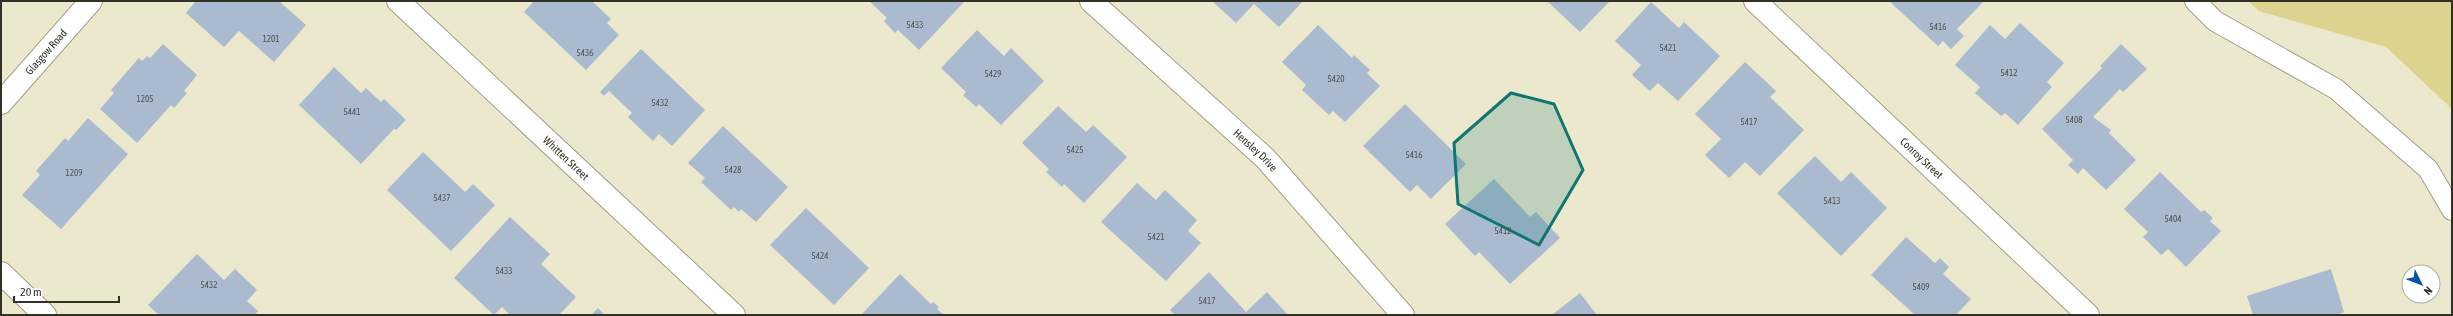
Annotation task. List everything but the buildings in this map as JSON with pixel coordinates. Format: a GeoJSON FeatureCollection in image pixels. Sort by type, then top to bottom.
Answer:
{"type":"FeatureCollection","features":[{"type":"Feature","properties":{"kind":"street","name":"Glasgow Road"},"geometry":{"type":"LineString","coordinates":[[1,103],[91,1]]}},
{"type":"Feature","properties":{"kind":"street","name":"Whitten Street"},"geometry":{"type":"LineString","coordinates":[[398,1],[734,315]]}},
{"type":"Feature","properties":{"kind":"street","name":"Hensley Drive"},"geometry":{"type":"LineString","coordinates":[[1091,1],[1265,158],[1403,315]]}},
{"type":"Feature","properties":{"kind":"street","name":"Conroy Street"},"geometry":{"type":"LineString","coordinates":[[1755,1],[2088,315]]}},
{"type":"Feature","properties":{"kind":"street"},"geometry":{"type":"LineString","coordinates":[[1,273],[45,315]]}},
{"type":"Feature","properties":{"kind":"lane"},"geometry":{"type":"LineString","coordinates":[[2195,1],[2215,21],[2336,89],[2428,169],[2452,210]]}},
{"type":"Feature","properties":{"kind":"highlighted area"},"geometry":{"type":"Polygon","coordinates":[[[1511,93],[1554,104],[1583,170],[1539,245],[1458,204],[1454,143],[1511,93]]]}},
{"type":"Feature","properties":{"kind":"shaded area"},"geometry":{"type":"Polygon","coordinates":[[[2248,1],[2452,1],[2452,109],[2386,47],[2259,11],[2248,1]]]}}]}
